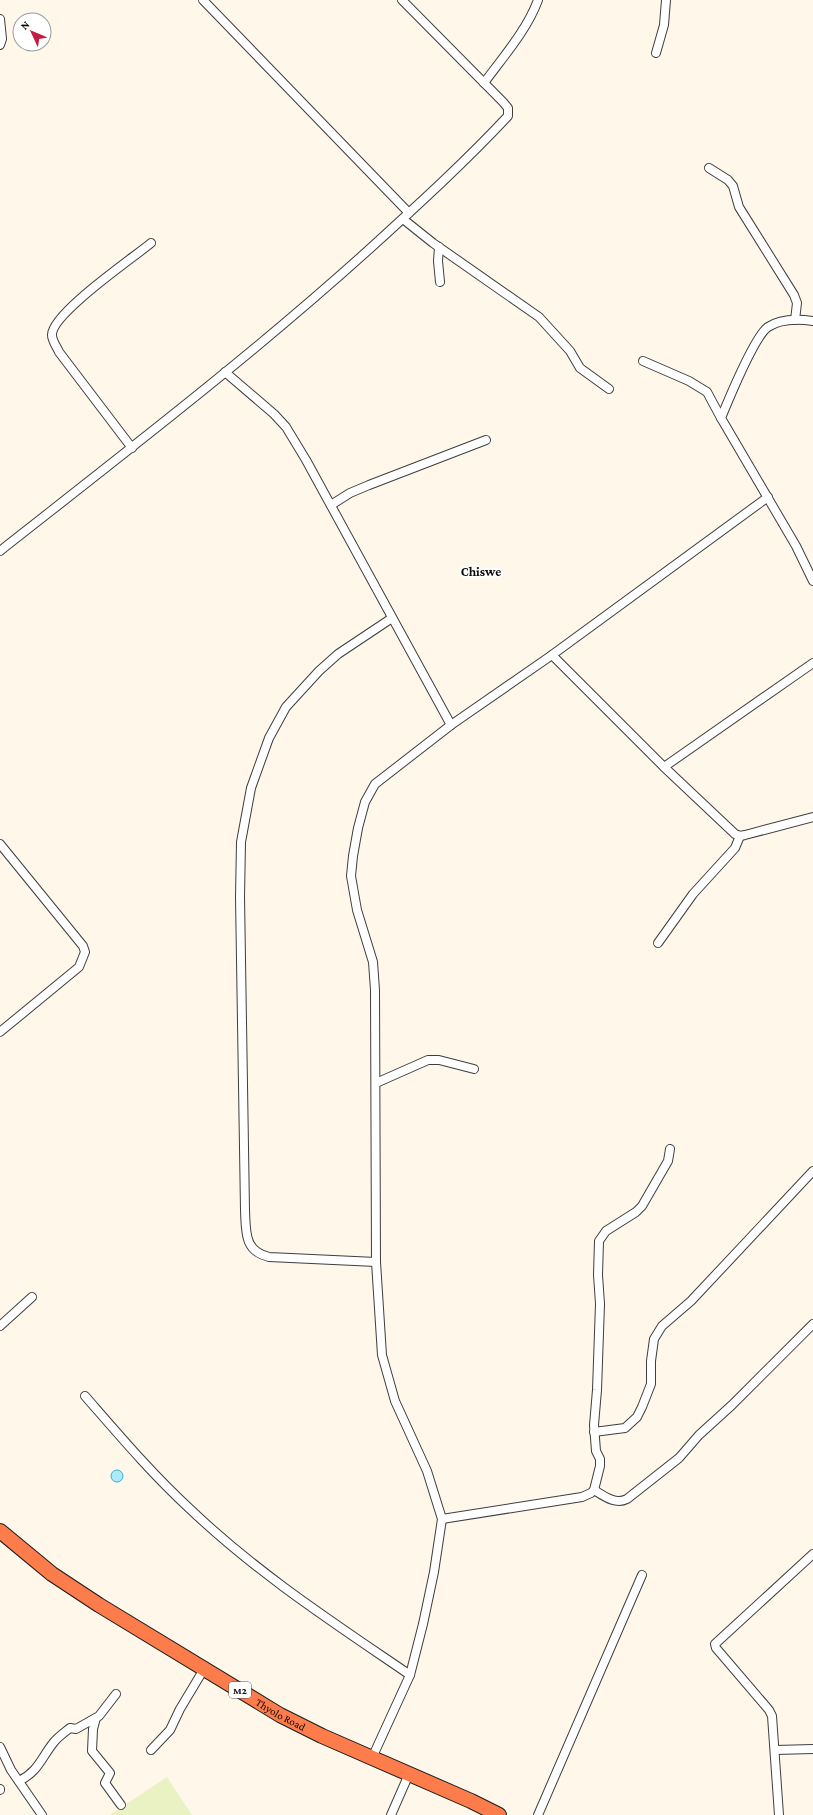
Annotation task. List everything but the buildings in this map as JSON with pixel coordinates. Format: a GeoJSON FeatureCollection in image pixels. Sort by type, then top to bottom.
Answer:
{"type":"FeatureCollection","features":[{"type":"Feature","properties":{"kind":"highway","name":"Thyolo Road"},"geometry":{"type":"LineString","coordinates":[[0,1531],[52,1574],[148,1636],[280,1715],[322,1736],[409,1774],[493,1814]]}},
{"type":"Feature","properties":{"kind":"street"},"geometry":{"type":"LineString","coordinates":[[202,0],[409,213]]}},
{"type":"Feature","properties":{"kind":"street"},"geometry":{"type":"LineString","coordinates":[[0,550],[132,448],[322,292],[409,213],[508,116],[508,108],[402,0]]}},
{"type":"Feature","properties":{"kind":"street"},"geometry":{"type":"LineString","coordinates":[[484,83],[521,32],[534,11],[538,0]]}},
{"type":"Feature","properties":{"kind":"street"},"geometry":{"type":"LineString","coordinates":[[656,53],[664,25],[666,0]]}},
{"type":"Feature","properties":{"kind":"street"},"geometry":{"type":"LineString","coordinates":[[0,19],[2,40],[0,45]]}},
{"type":"Feature","properties":{"kind":"street"},"geometry":{"type":"LineString","coordinates":[[709,168],[728,180],[733,186],[739,207],[794,294],[797,304],[795,320]]}},
{"type":"Feature","properties":{"kind":"street"},"geometry":{"type":"LineString","coordinates":[[402,219],[439,247],[539,316],[570,351],[580,368],[609,389]]}},
{"type":"Feature","properties":{"kind":"street"},"geometry":{"type":"LineString","coordinates":[[132,448],[59,352],[52,335],[53,329],[64,313],[151,243]]}},
{"type":"Feature","properties":{"kind":"street"},"geometry":{"type":"LineString","coordinates":[[439,247],[438,261],[440,282]]}},
{"type":"Feature","properties":{"kind":"street"},"geometry":{"type":"LineString","coordinates":[[721,418],[743,368],[764,330],[776,324],[795,320],[813,321]]}},
{"type":"Feature","properties":{"kind":"street"},"geometry":{"type":"LineString","coordinates":[[643,361],[689,381],[707,392],[796,546],[813,581]]}},
{"type":"Feature","properties":{"kind":"street"},"geometry":{"type":"LineString","coordinates":[[225,372],[274,414],[286,427],[331,505],[451,725]]}},
{"type":"Feature","properties":{"kind":"street"},"geometry":{"type":"LineString","coordinates":[[331,505],[350,493],[369,485],[486,440]]}},
{"type":"Feature","properties":{"kind":"street"},"geometry":{"type":"LineString","coordinates":[[372,1758],[410,1676],[425,1617],[442,1519],[427,1471],[395,1400],[385,1370],[380,1342],[376,1262],[375,990],[372,962],[357,910],[351,876],[352,856],[365,802],[375,784],[451,725],[552,655],[768,497]]}},
{"type":"Feature","properties":{"kind":"street"},"geometry":{"type":"LineString","coordinates":[[376,1262],[269,1257],[256,1251],[247,1240],[244,1210],[241,842],[245,815],[258,766],[269,738],[286,707],[319,671],[338,654],[392,618]]}},
{"type":"Feature","properties":{"kind":"street"},"geometry":{"type":"LineString","coordinates":[[552,655],[664,767],[735,834],[740,836],[813,817]]}},
{"type":"Feature","properties":{"kind":"street"},"geometry":{"type":"LineString","coordinates":[[664,767],[813,663]]}},
{"type":"Feature","properties":{"kind":"street"},"geometry":{"type":"LineString","coordinates":[[658,944],[693,894],[735,848],[740,836]]}},
{"type":"Feature","properties":{"kind":"street"},"geometry":{"type":"LineString","coordinates":[[0,844],[83,946],[85,952],[79,967],[0,1032]]}},
{"type":"Feature","properties":{"kind":"street"},"geometry":{"type":"LineString","coordinates":[[376,1083],[428,1060],[439,1060],[474,1069]]}},
{"type":"Feature","properties":{"kind":"street"},"geometry":{"type":"LineString","coordinates":[[442,1519],[582,1497],[594,1490],[600,1466],[594,1432],[600,1304],[598,1281],[599,1241],[606,1231],[636,1212],[642,1206],[668,1161],[670,1149]]}},
{"type":"Feature","properties":{"kind":"street"},"geometry":{"type":"LineString","coordinates":[[594,1432],[625,1428],[637,1417],[651,1384],[651,1361],[654,1339],[662,1326],[691,1300],[813,1171]]}},
{"type":"Feature","properties":{"kind":"street"},"geometry":{"type":"LineString","coordinates":[[0,1326],[32,1297]]}},
{"type":"Feature","properties":{"kind":"street"},"geometry":{"type":"LineString","coordinates":[[594,1490],[610,1500],[621,1502],[627,1499],[679,1458],[699,1435],[732,1406],[813,1324]]}},
{"type":"Feature","properties":{"kind":"street"},"geometry":{"type":"LineString","coordinates":[[85,1396],[139,1458],[185,1504],[255,1565],[303,1602],[410,1676]]}},
{"type":"Feature","properties":{"kind":"street"},"geometry":{"type":"LineString","coordinates":[[779,1815],[772,1716],[769,1710],[716,1648],[715,1644],[813,1554]]}},
{"type":"Feature","properties":{"kind":"street"},"geometry":{"type":"LineString","coordinates":[[538,1815],[642,1574]]}},
{"type":"Feature","properties":{"kind":"street"},"geometry":{"type":"LineString","coordinates":[[152,1750],[170,1730],[180,1709],[204,1669]]}},
{"type":"Feature","properties":{"kind":"street"},"geometry":{"type":"LineString","coordinates":[[19,1781],[29,1776],[41,1764],[54,1741],[70,1728],[76,1729],[96,1718],[116,1694]]}},
{"type":"Feature","properties":{"kind":"street"},"geometry":{"type":"LineString","coordinates":[[96,1718],[93,1729],[92,1751],[110,1773],[105,1783],[121,1805]]}},
{"type":"Feature","properties":{"kind":"street"},"geometry":{"type":"LineString","coordinates":[[0,1747],[11,1770],[42,1815]]}},
{"type":"Feature","properties":{"kind":"street"},"geometry":{"type":"LineString","coordinates":[[775,1750],[813,1749]]}},
{"type":"Feature","properties":{"kind":"street"},"geometry":{"type":"LineString","coordinates":[[391,1815],[409,1774]]}},
{"type":"Feature","properties":{"kind":"green space"},"geometry":{"type":"Polygon","coordinates":[[[167,1777],[192,1815],[110,1815],[167,1777]]]}},
{"type":"Feature","properties":{"kind":"water"},"geometry":{"type":"Polygon","coordinates":[[[115,1470],[119,1470],[123,1476],[119,1482],[115,1482],[111,1478],[111,1474],[115,1470]]]}},
{"type":"Feature","properties":{"kind":"district","name":"Chiswe"},"geometry":{"type":"Point","coordinates":[481,571]}}]}
